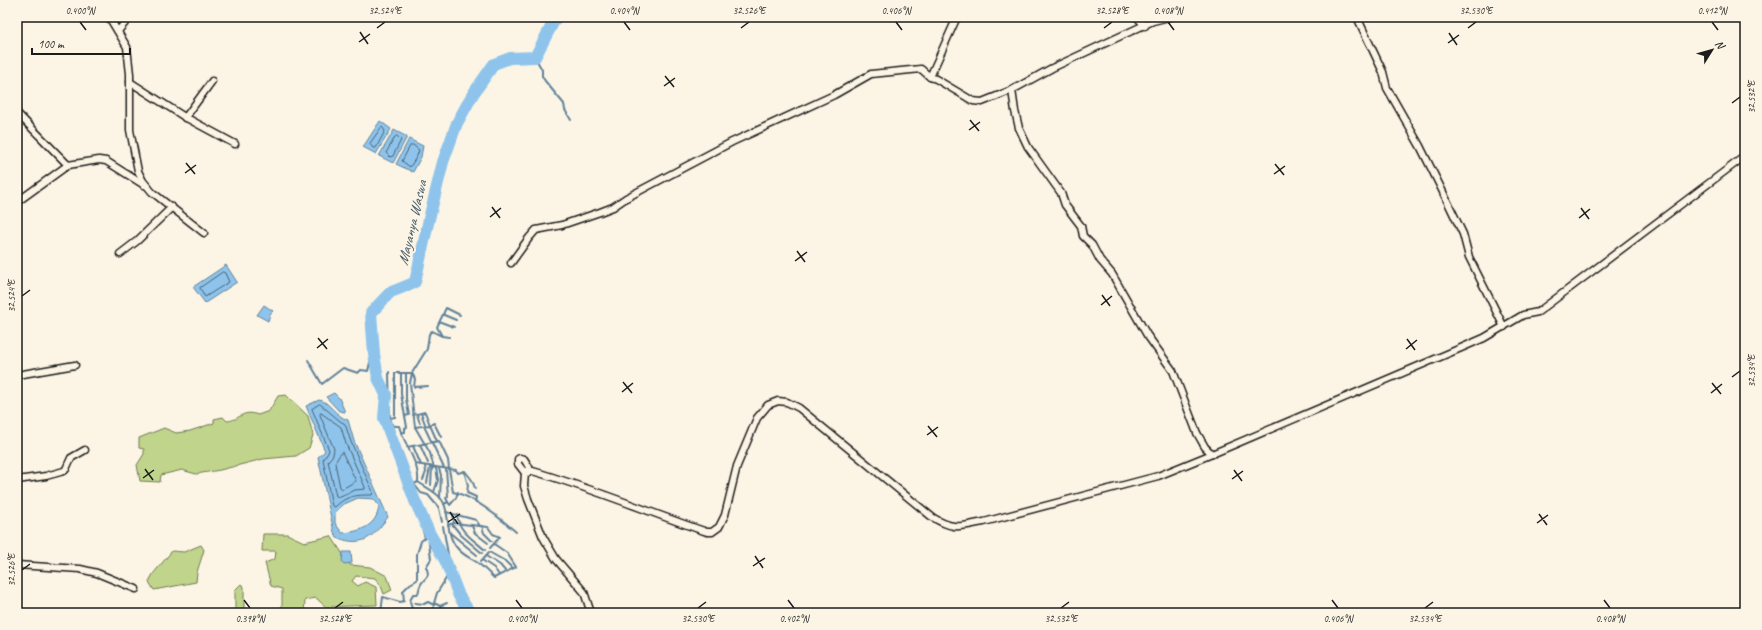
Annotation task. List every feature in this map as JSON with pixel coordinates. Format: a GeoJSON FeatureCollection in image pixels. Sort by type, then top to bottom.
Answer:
{"type":"FeatureCollection","features":[{"type":"Feature","properties":{"kind":"street"},"geometry":{"type":"LineString","coordinates":[[108,17],[127,47],[130,82],[130,130],[138,171],[147,186]]}},
{"type":"Feature","properties":{"kind":"street"},"geometry":{"type":"LineString","coordinates":[[118,31],[130,17]]}},
{"type":"Feature","properties":{"kind":"street"},"geometry":{"type":"LineString","coordinates":[[930,77],[957,17]]}},
{"type":"Feature","properties":{"kind":"street"},"geometry":{"type":"LineString","coordinates":[[1137,17],[1145,26]]}},
{"type":"Feature","properties":{"kind":"street"},"geometry":{"type":"LineString","coordinates":[[511,262],[536,230],[562,225],[613,207],[626,198],[732,142],[834,95],[872,74],[921,69],[930,77],[973,101],[982,102],[1012,90],[1052,68],[1153,21],[1169,17]]}},
{"type":"Feature","properties":{"kind":"street"},"geometry":{"type":"LineString","coordinates":[[1357,17],[1383,72],[1387,88],[1420,146],[1441,188],[1463,234],[1472,263],[1504,327]]}},
{"type":"Feature","properties":{"kind":"street"},"geometry":{"type":"LineString","coordinates":[[185,118],[212,81]]}},
{"type":"Feature","properties":{"kind":"street"},"geometry":{"type":"LineString","coordinates":[[130,82],[185,118],[235,144]]}},
{"type":"Feature","properties":{"kind":"street"},"geometry":{"type":"LineString","coordinates":[[1012,90],[1015,111],[1020,128],[1028,146],[1061,193],[1065,205],[1081,226],[1083,236],[1092,245],[1100,260],[1112,274],[1147,335],[1173,372],[1197,433],[1212,454]]}},
{"type":"Feature","properties":{"kind":"street"},"geometry":{"type":"LineString","coordinates":[[17,113],[68,165]]}},
{"type":"Feature","properties":{"kind":"street"},"geometry":{"type":"LineString","coordinates":[[591,613],[584,592],[556,559],[543,537],[525,490],[527,472],[606,496],[681,523],[712,532],[718,527],[725,515],[737,466],[757,418],[768,405],[782,401],[792,404],[814,420],[932,517],[950,526],[984,522],[1158,476],[1478,341],[1523,316],[1538,312],[1745,156]]}},
{"type":"Feature","properties":{"kind":"street"},"geometry":{"type":"LineString","coordinates":[[17,202],[68,165],[99,160],[106,161],[147,186],[204,233]]}},
{"type":"Feature","properties":{"kind":"street"},"geometry":{"type":"LineString","coordinates":[[120,254],[138,241],[172,207]]}},
{"type":"Feature","properties":{"kind":"street"},"geometry":{"type":"LineString","coordinates":[[17,375],[75,365]]}},
{"type":"Feature","properties":{"kind":"street"},"geometry":{"type":"LineString","coordinates":[[17,480],[46,476],[64,471],[71,458],[85,450]]}},
{"type":"Feature","properties":{"kind":"street"},"geometry":{"type":"LineString","coordinates":[[17,565],[80,569],[97,573],[136,589]]}},
{"type":"Feature","properties":{"kind":"green space"},"geometry":{"type":"Polygon","coordinates":[[[286,395],[308,416],[313,435],[309,448],[296,456],[263,459],[220,470],[196,474],[182,470],[161,475],[160,482],[140,481],[137,465],[144,454],[144,449],[139,448],[139,438],[164,428],[176,433],[190,431],[214,423],[214,419],[223,417],[227,421],[248,413],[258,415],[269,411],[278,396],[286,395]]]}},
{"type":"Feature","properties":{"kind":"green space"},"geometry":{"type":"Polygon","coordinates":[[[263,534],[287,534],[304,542],[331,536],[350,565],[370,567],[387,576],[392,590],[384,594],[381,586],[375,578],[356,576],[352,581],[358,586],[365,582],[376,587],[377,605],[326,607],[316,598],[305,600],[304,613],[277,613],[282,608],[282,589],[271,586],[265,563],[275,559],[276,551],[262,551],[263,534]]]}},
{"type":"Feature","properties":{"kind":"green space"},"geometry":{"type":"Polygon","coordinates":[[[201,545],[204,550],[197,572],[196,582],[154,590],[149,582],[153,574],[172,551],[184,552],[201,545]]]}},
{"type":"Feature","properties":{"kind":"green space"},"geometry":{"type":"Polygon","coordinates":[[[241,584],[244,587],[244,610],[248,613],[235,613],[235,590],[241,584]]]}},
{"type":"Feature","properties":{"kind":"water"},"geometry":{"type":"Polygon","coordinates":[[[380,121],[391,129],[376,154],[363,147],[380,121]]]}},
{"type":"Feature","properties":{"kind":"water"},"geometry":{"type":"Polygon","coordinates":[[[394,130],[407,137],[393,163],[379,156],[394,130]]]}},
{"type":"Feature","properties":{"kind":"water"},"geometry":{"type":"Polygon","coordinates":[[[409,139],[423,146],[421,157],[413,172],[396,164],[409,139]]]}},
{"type":"Feature","properties":{"kind":"water"},"geometry":{"type":"Polygon","coordinates":[[[226,265],[237,282],[205,303],[193,287],[226,265]]]}},
{"type":"Feature","properties":{"kind":"water"},"geometry":{"type":"Polygon","coordinates":[[[264,305],[273,311],[270,314],[268,321],[257,315],[264,305]]]}},
{"type":"Feature","properties":{"kind":"water"},"geometry":{"type":"Polygon","coordinates":[[[334,393],[339,398],[345,412],[339,411],[326,397],[334,393]]]}},
{"type":"Feature","properties":{"kind":"water"},"geometry":{"type":"Polygon","coordinates":[[[319,400],[323,401],[339,415],[348,420],[354,441],[388,517],[367,539],[361,541],[346,541],[337,538],[334,532],[318,457],[325,451],[306,406],[319,400]],[[358,498],[342,505],[335,513],[335,523],[342,533],[355,531],[366,527],[375,519],[379,506],[374,499],[358,498]]]}},
{"type":"Feature","properties":{"kind":"water"},"geometry":{"type":"Polygon","coordinates":[[[343,552],[351,552],[352,563],[344,564],[342,561],[343,552]]]}},
{"type":"Feature","properties":{"kind":"waterway","name":"Mayanya Waswa"},"geometry":{"type":"LineString","coordinates":[[470,613],[459,596],[446,562],[430,534],[415,501],[384,418],[386,395],[378,378],[374,354],[371,313],[391,292],[415,282],[443,162],[457,123],[473,94],[494,64],[510,58],[535,57],[554,21],[552,17]]}},
{"type":"Feature","properties":{"kind":"waterway"},"geometry":{"type":"LineString","coordinates":[[535,57],[542,70],[542,76],[564,104],[565,110],[571,120]]}},
{"type":"Feature","properties":{"kind":"waterway"},"geometry":{"type":"LineString","coordinates":[[442,336],[437,327],[446,308],[460,315]]}},
{"type":"Feature","properties":{"kind":"waterway"},"geometry":{"type":"LineString","coordinates":[[444,315],[456,320]]}},
{"type":"Feature","properties":{"kind":"waterway"},"geometry":{"type":"LineString","coordinates":[[441,322],[454,327]]}},
{"type":"Feature","properties":{"kind":"waterway"},"geometry":{"type":"LineString","coordinates":[[434,468],[430,453],[415,427],[410,383],[412,373],[427,349],[429,334],[432,331],[442,336],[449,337]]}},
{"type":"Feature","properties":{"kind":"waterway"},"geometry":{"type":"LineString","coordinates":[[308,360],[322,384],[343,368],[358,373],[361,370],[368,371],[371,358],[374,354]]}},
{"type":"Feature","properties":{"kind":"waterway","name":"Mayanya Waswa"},"geometry":{"type":"LineString","coordinates":[[389,372],[390,418]]}},
{"type":"Feature","properties":{"kind":"waterway"},"geometry":{"type":"LineString","coordinates":[[401,373],[395,373],[395,417],[390,418],[393,426],[399,426],[417,468],[418,482]]}},
{"type":"Feature","properties":{"kind":"waterway"},"geometry":{"type":"LineString","coordinates":[[405,416],[401,394],[401,373],[406,373]]}},
{"type":"Feature","properties":{"kind":"waterway"},"geometry":{"type":"LineString","coordinates":[[401,433],[405,432],[405,428],[407,427],[405,416],[409,415],[406,399],[406,373],[412,373],[415,379],[414,387],[428,386]]}},
{"type":"Feature","properties":{"kind":"waterway"},"geometry":{"type":"LineString","coordinates":[[413,415],[425,412],[430,425],[415,427]]}},
{"type":"Feature","properties":{"kind":"waterway"},"geometry":{"type":"LineString","coordinates":[[421,413],[425,424]]}},
{"type":"Feature","properties":{"kind":"waterway"},"geometry":{"type":"LineString","coordinates":[[417,415],[420,423]]}},
{"type":"Feature","properties":{"kind":"waterway"},"geometry":{"type":"LineString","coordinates":[[437,441],[430,425],[434,423],[441,437]]}},
{"type":"Feature","properties":{"kind":"waterway"},"geometry":{"type":"LineString","coordinates":[[424,426],[444,468]]}},
{"type":"Feature","properties":{"kind":"waterway"},"geometry":{"type":"LineString","coordinates":[[407,447],[439,441],[448,460],[449,469],[456,470],[458,473],[465,471],[472,480],[475,488]]}},
{"type":"Feature","properties":{"kind":"waterway"},"geometry":{"type":"LineString","coordinates":[[420,445],[428,463]]}},
{"type":"Feature","properties":{"kind":"waterway"},"geometry":{"type":"LineString","coordinates":[[413,446],[421,465]]}},
{"type":"Feature","properties":{"kind":"waterway"},"geometry":{"type":"LineString","coordinates":[[415,464],[449,469],[453,492],[461,494],[478,503],[495,514],[516,532]]}},
{"type":"Feature","properties":{"kind":"waterway"},"geometry":{"type":"LineString","coordinates":[[423,480],[426,472],[425,466]]}},
{"type":"Feature","properties":{"kind":"waterway"},"geometry":{"type":"LineString","coordinates":[[427,483],[430,467]]}},
{"type":"Feature","properties":{"kind":"waterway"},"geometry":{"type":"LineString","coordinates":[[431,485],[432,467]]}},
{"type":"Feature","properties":{"kind":"waterway"},"geometry":{"type":"LineString","coordinates":[[434,492],[438,480],[436,468]]}},
{"type":"Feature","properties":{"kind":"waterway"},"geometry":{"type":"LineString","coordinates":[[439,469],[441,475],[440,498]]}},
{"type":"Feature","properties":{"kind":"waterway"},"geometry":{"type":"LineString","coordinates":[[446,469],[448,496],[446,498],[448,502]]}},
{"type":"Feature","properties":{"kind":"waterway"},"geometry":{"type":"LineString","coordinates":[[464,471],[468,485],[467,493],[476,497],[475,502]]}},
{"type":"Feature","properties":{"kind":"waterway"},"geometry":{"type":"LineString","coordinates":[[410,486],[418,482],[435,492],[440,497],[445,505],[449,530],[454,543],[460,551],[478,563],[494,578],[516,567],[507,553],[494,544]]}},
{"type":"Feature","properties":{"kind":"waterway"},"geometry":{"type":"LineString","coordinates":[[414,484],[421,493],[428,495],[439,508],[442,522]]}},
{"type":"Feature","properties":{"kind":"waterway"},"geometry":{"type":"LineString","coordinates":[[444,504],[448,502],[450,505],[456,498],[458,492]]}},
{"type":"Feature","properties":{"kind":"waterway"},"geometry":{"type":"LineString","coordinates":[[446,512],[476,520],[480,526]]}},
{"type":"Feature","properties":{"kind":"waterway"},"geometry":{"type":"LineString","coordinates":[[453,514],[454,523]]}},
{"type":"Feature","properties":{"kind":"waterway"},"geometry":{"type":"LineString","coordinates":[[457,515],[458,521],[464,531],[471,539],[485,550]]}},
{"type":"Feature","properties":{"kind":"waterway"},"geometry":{"type":"LineString","coordinates":[[381,613],[383,597],[400,602],[404,601],[403,591],[417,580],[417,554],[421,541],[425,538],[419,518]]}},
{"type":"Feature","properties":{"kind":"waterway"},"geometry":{"type":"LineString","coordinates":[[448,525],[454,523],[488,527],[493,534],[500,537],[490,548]]}},
{"type":"Feature","properties":{"kind":"waterway"},"geometry":{"type":"LineString","coordinates":[[452,524],[461,535],[482,553]]}},
{"type":"Feature","properties":{"kind":"waterway"},"geometry":{"type":"LineString","coordinates":[[443,526],[449,560],[446,562]]}},
{"type":"Feature","properties":{"kind":"waterway"},"geometry":{"type":"LineString","coordinates":[[472,526],[475,533],[488,543]]}},
{"type":"Feature","properties":{"kind":"waterway"},"geometry":{"type":"LineString","coordinates":[[482,526],[484,533],[492,541]]}},
{"type":"Feature","properties":{"kind":"waterway"},"geometry":{"type":"LineString","coordinates":[[449,532],[477,555]]}},
{"type":"Feature","properties":{"kind":"waterway"},"geometry":{"type":"LineString","coordinates":[[413,613],[410,601],[413,594],[418,594],[420,585],[428,575],[426,567],[431,559],[428,536],[430,534]]}},
{"type":"Feature","properties":{"kind":"waterway"},"geometry":{"type":"LineString","coordinates":[[481,561],[489,552],[505,561],[512,568]]}},
{"type":"Feature","properties":{"kind":"waterway"},"geometry":{"type":"LineString","coordinates":[[486,556],[500,565],[506,572]]}},
{"type":"Feature","properties":{"kind":"waterway"},"geometry":{"type":"LineString","coordinates":[[482,560],[494,568],[499,575]]}},
{"type":"Feature","properties":{"kind":"waterway"},"geometry":{"type":"LineString","coordinates":[[447,603],[440,606],[434,603],[437,593],[450,572]]}},
{"type":"Feature","properties":{"kind":"waterway"},"geometry":{"type":"LineString","coordinates":[[415,603],[424,604],[428,602],[434,605]]}},
{"type":"Feature","properties":{"kind":"waterway"},"geometry":{"type":"LineString","coordinates":[[433,613],[434,604]]}},
{"type":"Feature","properties":{"kind":"waterway"},"geometry":{"type":"LineString","coordinates":[[440,606],[442,613]]}}]}
